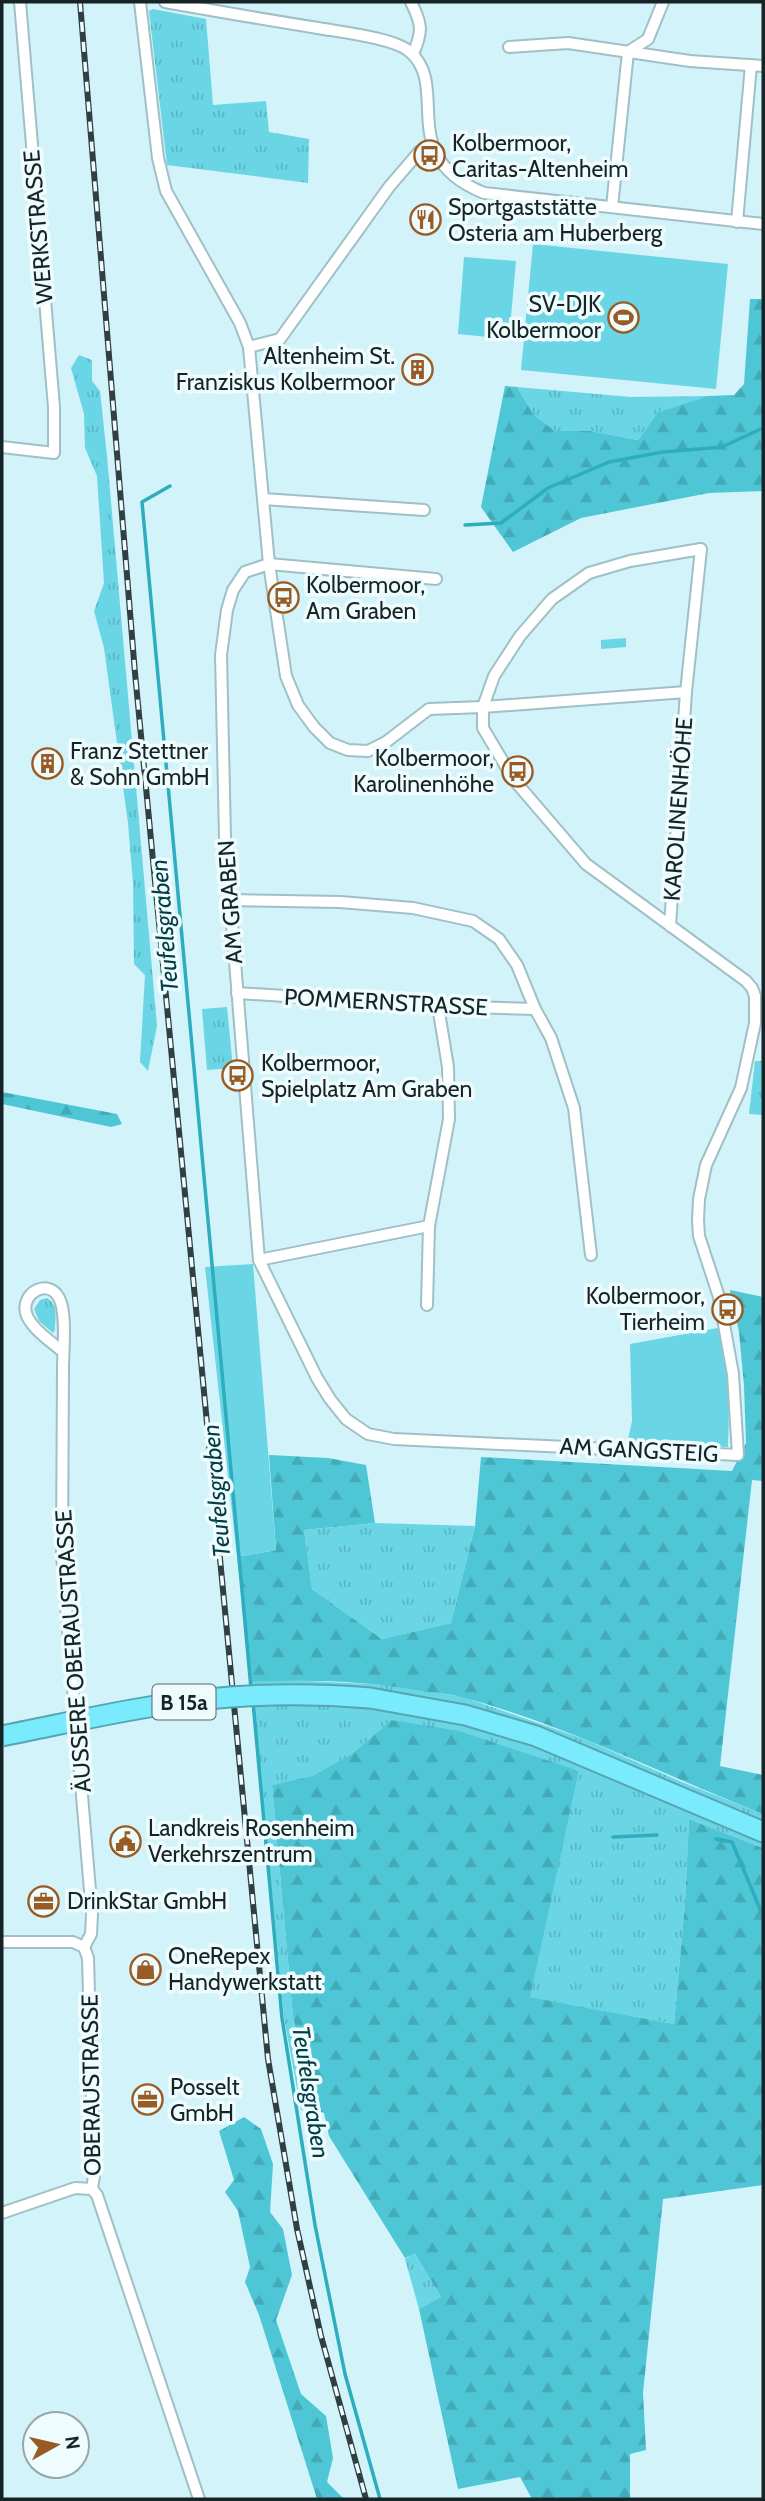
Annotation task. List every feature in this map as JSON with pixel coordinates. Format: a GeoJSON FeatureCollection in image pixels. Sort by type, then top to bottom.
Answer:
{"type":"FeatureCollection","features":[{"type":"Feature","properties":{"kind":"highway","name":"B 15a"},"geometry":{"type":"LineString","coordinates":[[2,1736],[127,1710],[196,1700],[271,1694],[370,1698],[465,1715],[536,1736],[763,1832]]}},
{"type":"Feature","properties":{"kind":"street","name":"WERKSTRASSE"},"geometry":{"type":"LineString","coordinates":[[2,447],[54,453],[54,407],[20,2]]}},
{"type":"Feature","properties":{"kind":"street"},"geometry":{"type":"LineString","coordinates":[[140,2],[158,158],[166,191],[240,323],[249,347],[269,564],[286,676],[298,705],[330,743],[348,750],[368,751],[386,742],[429,709],[484,707]]}},
{"type":"Feature","properties":{"kind":"street"},"geometry":{"type":"LineString","coordinates":[[165,2],[358,36],[396,44],[413,54],[424,72],[427,121],[433,146],[446,167],[464,184],[491,195],[763,224]]}},
{"type":"Feature","properties":{"kind":"street"},"geometry":{"type":"LineString","coordinates":[[411,2],[421,24],[421,33],[413,54]]}},
{"type":"Feature","properties":{"kind":"street"},"geometry":{"type":"LineString","coordinates":[[628,52],[648,39],[663,2]]}},
{"type":"Feature","properties":{"kind":"street"},"geometry":{"type":"LineString","coordinates":[[509,47],[568,43],[690,61],[763,66]]}},
{"type":"Feature","properties":{"kind":"street"},"geometry":{"type":"LineString","coordinates":[[612,208],[628,52]]}},
{"type":"Feature","properties":{"kind":"street"},"geometry":{"type":"LineString","coordinates":[[737,222],[751,65]]}},
{"type":"Feature","properties":{"kind":"street"},"geometry":{"type":"LineString","coordinates":[[249,347],[280,339],[389,187],[419,152],[433,146]]}},
{"type":"Feature","properties":{"kind":"street"},"geometry":{"type":"LineString","coordinates":[[263,499],[424,510]]}},
{"type":"Feature","properties":{"kind":"street","name":"KAROLINENHÖHE"},"geometry":{"type":"LineString","coordinates":[[670,926],[686,692],[701,549],[631,561],[589,573],[552,599],[520,636],[494,676],[484,707],[483,728],[514,780],[586,864],[670,926],[747,981],[755,996],[755,1023],[741,1088]]}},
{"type":"Feature","properties":{"kind":"street"},"geometry":{"type":"LineString","coordinates":[[269,564],[436,579]]}},
{"type":"Feature","properties":{"kind":"street","name":"AM GRABEN"},"geometry":{"type":"LineString","coordinates":[[259,1260],[225,837],[221,655],[227,610],[233,590],[245,572],[269,564]]}},
{"type":"Feature","properties":{"kind":"street","name":"KAROLINENHÖHE"},"geometry":{"type":"LineString","coordinates":[[484,707],[686,692]]}},
{"type":"Feature","properties":{"kind":"street"},"geometry":{"type":"LineString","coordinates":[[229,900],[340,902],[412,908],[473,921],[499,939],[517,965],[535,1009],[551,1038],[574,1108],[591,1255]]}},
{"type":"Feature","properties":{"kind":"street","name":"POMMERNSTRASSE"},"geometry":{"type":"LineString","coordinates":[[237,993],[438,1006],[535,1009]]}},
{"type":"Feature","properties":{"kind":"street"},"geometry":{"type":"LineString","coordinates":[[427,1305],[429,1226],[449,1119],[448,1067],[438,1006]]}},
{"type":"Feature","properties":{"kind":"street","name":"AM GANGSTEIG"},"geometry":{"type":"LineString","coordinates":[[259,1260],[330,1399],[346,1419],[368,1434],[394,1439],[738,1455],[733,1374],[719,1297],[699,1236],[698,1220],[706,1165],[741,1088]]}},
{"type":"Feature","properties":{"kind":"street"},"geometry":{"type":"LineString","coordinates":[[259,1260],[429,1226]]}},
{"type":"Feature","properties":{"kind":"street","name":"ÄUSSERE OBERAUSTRASSE"},"geometry":{"type":"LineString","coordinates":[[63,1352],[32,1324],[26,1314],[29,1296],[34,1290],[52,1290],[60,1300],[63,1352],[62,1530],[65,1594],[92,1914],[91,1934],[84,1947]]}},
{"type":"Feature","properties":{"kind":"street"},"geometry":{"type":"LineString","coordinates":[[2,1942],[73,1942],[84,1947]]}},
{"type":"Feature","properties":{"kind":"street","name":"OBERAUSTRASSE"},"geometry":{"type":"LineString","coordinates":[[84,1947],[88,1958],[89,1984],[94,2176],[92,2189],[97,2195],[199,2499]]}},
{"type":"Feature","properties":{"kind":"street"},"geometry":{"type":"LineString","coordinates":[[2,2214],[75,2188],[92,2189]]}},
{"type":"Feature","properties":{"kind":"green space"},"geometry":{"type":"Polygon","coordinates":[[[153,9],[206,19],[213,105],[266,101],[269,132],[309,139],[308,183],[167,165],[149,11],[153,9]]]}},
{"type":"Feature","properties":{"kind":"green space","name":"SV-DJK Kolbermoor"},"geometry":{"type":"Polygon","coordinates":[[[533,244],[728,264],[716,389],[521,370],[533,244]]]}},
{"type":"Feature","properties":{"kind":"green space"},"geometry":{"type":"Polygon","coordinates":[[[464,257],[516,261],[509,339],[458,334],[464,257]]]}},
{"type":"Feature","properties":{"kind":"green space"},"geometry":{"type":"Polygon","coordinates":[[[750,299],[763,299],[763,491],[709,493],[581,518],[513,552],[481,507],[505,386],[517,387],[533,414],[555,431],[591,431],[638,440],[658,412],[708,396],[734,395],[744,384],[750,299]]]}},
{"type":"Feature","properties":{"kind":"green space"},"geometry":{"type":"Polygon","coordinates":[[[79,355],[92,360],[92,381],[100,391],[107,456],[157,1026],[148,1071],[140,1062],[145,975],[134,964],[133,883],[128,823],[104,648],[94,611],[104,583],[97,476],[85,448],[84,414],[71,368],[79,355]]]}},
{"type":"Feature","properties":{"kind":"green space"},"geometry":{"type":"Polygon","coordinates":[[[517,387],[631,397],[708,396],[658,412],[638,440],[591,431],[555,431],[533,414],[517,387]]]}},
{"type":"Feature","properties":{"kind":"green space"},"geometry":{"type":"Polygon","coordinates":[[[626,638],[626,647],[601,649],[601,640],[626,638]]]}},
{"type":"Feature","properties":{"kind":"green space"},"geometry":{"type":"Polygon","coordinates":[[[227,1007],[233,1068],[207,1070],[202,1009],[227,1007]]]}},
{"type":"Feature","properties":{"kind":"green space"},"geometry":{"type":"Polygon","coordinates":[[[755,1061],[763,1061],[763,1115],[749,1114],[755,1061]]]}},
{"type":"Feature","properties":{"kind":"green space"},"geometry":{"type":"Polygon","coordinates":[[[2,1092],[117,1114],[122,1124],[111,1127],[2,1104],[2,1092]]]}},
{"type":"Feature","properties":{"kind":"green space"},"geometry":{"type":"Polygon","coordinates":[[[253,1264],[276,1550],[237,1557],[205,1267],[253,1264]]]}},
{"type":"Feature","properties":{"kind":"green space"},"geometry":{"type":"Polygon","coordinates":[[[730,1290],[763,1297],[763,1481],[752,1480],[720,1766],[763,1775],[763,1814],[541,1722],[465,1698],[359,1683],[252,1682],[237,1557],[276,1550],[269,1455],[328,1458],[366,1465],[375,1523],[304,1530],[312,1589],[382,1639],[451,1623],[475,1526],[481,1457],[732,1471],[746,1443],[739,1332],[730,1290]]]}},
{"type":"Feature","properties":{"kind":"green space"},"geometry":{"type":"Polygon","coordinates":[[[47,1298],[55,1308],[53,1333],[39,1321],[34,1309],[40,1300],[47,1298]]]}},
{"type":"Feature","properties":{"kind":"green space"},"geometry":{"type":"Polygon","coordinates":[[[718,1328],[728,1387],[728,1447],[627,1444],[632,1421],[630,1344],[718,1328]]]}},
{"type":"Feature","properties":{"kind":"green space"},"geometry":{"type":"Polygon","coordinates":[[[375,1523],[475,1526],[451,1623],[382,1639],[312,1589],[304,1530],[375,1523]]]}},
{"type":"Feature","properties":{"kind":"green space"},"geometry":{"type":"Polygon","coordinates":[[[286,1680],[389,1685],[463,1697],[584,1739],[763,1814],[763,1848],[689,1819],[685,1903],[674,2024],[529,1997],[579,1771],[391,1720],[353,1753],[313,1777],[272,1785],[293,2016],[312,2109],[301,2110],[284,2018],[252,1682],[286,1680]]]}},
{"type":"Feature","properties":{"kind":"green space"},"geometry":{"type":"Polygon","coordinates":[[[391,1720],[459,1731],[579,1771],[530,1997],[674,2024],[685,1903],[689,1819],[763,1848],[763,2185],[663,2199],[643,2393],[646,2450],[630,2454],[630,2499],[532,2499],[520,2477],[458,2489],[419,2309],[441,2297],[415,2253],[405,2258],[329,2136],[324,2113],[312,2109],[293,2016],[272,1785],[313,1776],[353,1753],[391,1720]]]}},
{"type":"Feature","properties":{"kind":"green space"},"geometry":{"type":"Polygon","coordinates":[[[244,2117],[261,2129],[273,2164],[270,2212],[283,2229],[292,2275],[276,2320],[301,2394],[326,2416],[333,2458],[327,2482],[344,2499],[317,2499],[259,2315],[245,2282],[250,2267],[238,2211],[225,2192],[234,2180],[219,2131],[244,2117]]]}},
{"type":"Feature","properties":{"kind":"green space"},"geometry":{"type":"Polygon","coordinates":[[[415,2252],[441,2297],[419,2309],[405,2259],[415,2252]]]}},
{"type":"Feature","properties":{"kind":"waterway","name":"Teufelsgraben"},"geometry":{"type":"LineString","coordinates":[[465,525],[501,523],[548,488],[609,462],[663,452],[722,447],[763,428]]}},
{"type":"Feature","properties":{"kind":"waterway","name":"Teufelsgraben"},"geometry":{"type":"LineString","coordinates":[[170,486],[142,502],[251,1688]]}},
{"type":"Feature","properties":{"kind":"waterway","name":"Teufelsgraben"},"geometry":{"type":"LineString","coordinates":[[253,1702],[282,2018],[315,2225],[345,2374],[380,2499]]}},
{"type":"Feature","properties":{"kind":"waterway"},"geometry":{"type":"LineString","coordinates":[[613,1837],[657,1835]]}},
{"type":"Feature","properties":{"kind":"waterway"},"geometry":{"type":"LineString","coordinates":[[716,1839],[732,1842],[763,1916]]}},
{"type":"Feature","properties":{"kind":"railway"},"geometry":{"type":"LineString","coordinates":[[80,2],[135,673],[268,2059],[297,2229],[321,2336],[366,2499]]}},
{"type":"Feature","properties":{"kind":"place","name":"Kolbermoor, Caritas-Altenheim"},"geometry":{"type":"Point","coordinates":[429,156]}},
{"type":"Feature","properties":{"kind":"place","name":"Sportgaststätte Osteria am Huberberg"},"geometry":{"type":"Point","coordinates":[425,220]}},
{"type":"Feature","properties":{"kind":"place","name":"SV-DJK Kolbermoor"},"geometry":{"type":"Point","coordinates":[624,317]}},
{"type":"Feature","properties":{"kind":"place","name":"Altenheim St. Franziskus Kolbermoor"},"geometry":{"type":"Point","coordinates":[418,369]}},
{"type":"Feature","properties":{"kind":"place","name":"Kolbermoor, Am Graben"},"geometry":{"type":"Point","coordinates":[283,598]}},
{"type":"Feature","properties":{"kind":"place","name":"Franz Stettner & Sohn GmbH"},"geometry":{"type":"Point","coordinates":[47,764]}},
{"type":"Feature","properties":{"kind":"place","name":"Kolbermoor, Karolinenhöhe"},"geometry":{"type":"Point","coordinates":[517,771]}},
{"type":"Feature","properties":{"kind":"place","name":"Kolbermoor, Spielplatz Am Graben"},"geometry":{"type":"Point","coordinates":[238,1076]}},
{"type":"Feature","properties":{"kind":"place","name":"Kolbermoor, Tierheim"},"geometry":{"type":"Point","coordinates":[728,1309]}},
{"type":"Feature","properties":{"kind":"place","name":"Landkreis Rosenheim Verkehrszentrum"},"geometry":{"type":"Point","coordinates":[125,1841]}},
{"type":"Feature","properties":{"kind":"place","name":"DrinkStar GmbH"},"geometry":{"type":"Point","coordinates":[44,1901]}},
{"type":"Feature","properties":{"kind":"place","name":"OneRepex Handywerkstatt"},"geometry":{"type":"Point","coordinates":[145,1969]}},
{"type":"Feature","properties":{"kind":"place","name":"Posselt GmbH"},"geometry":{"type":"Point","coordinates":[147,2100]}}]}
